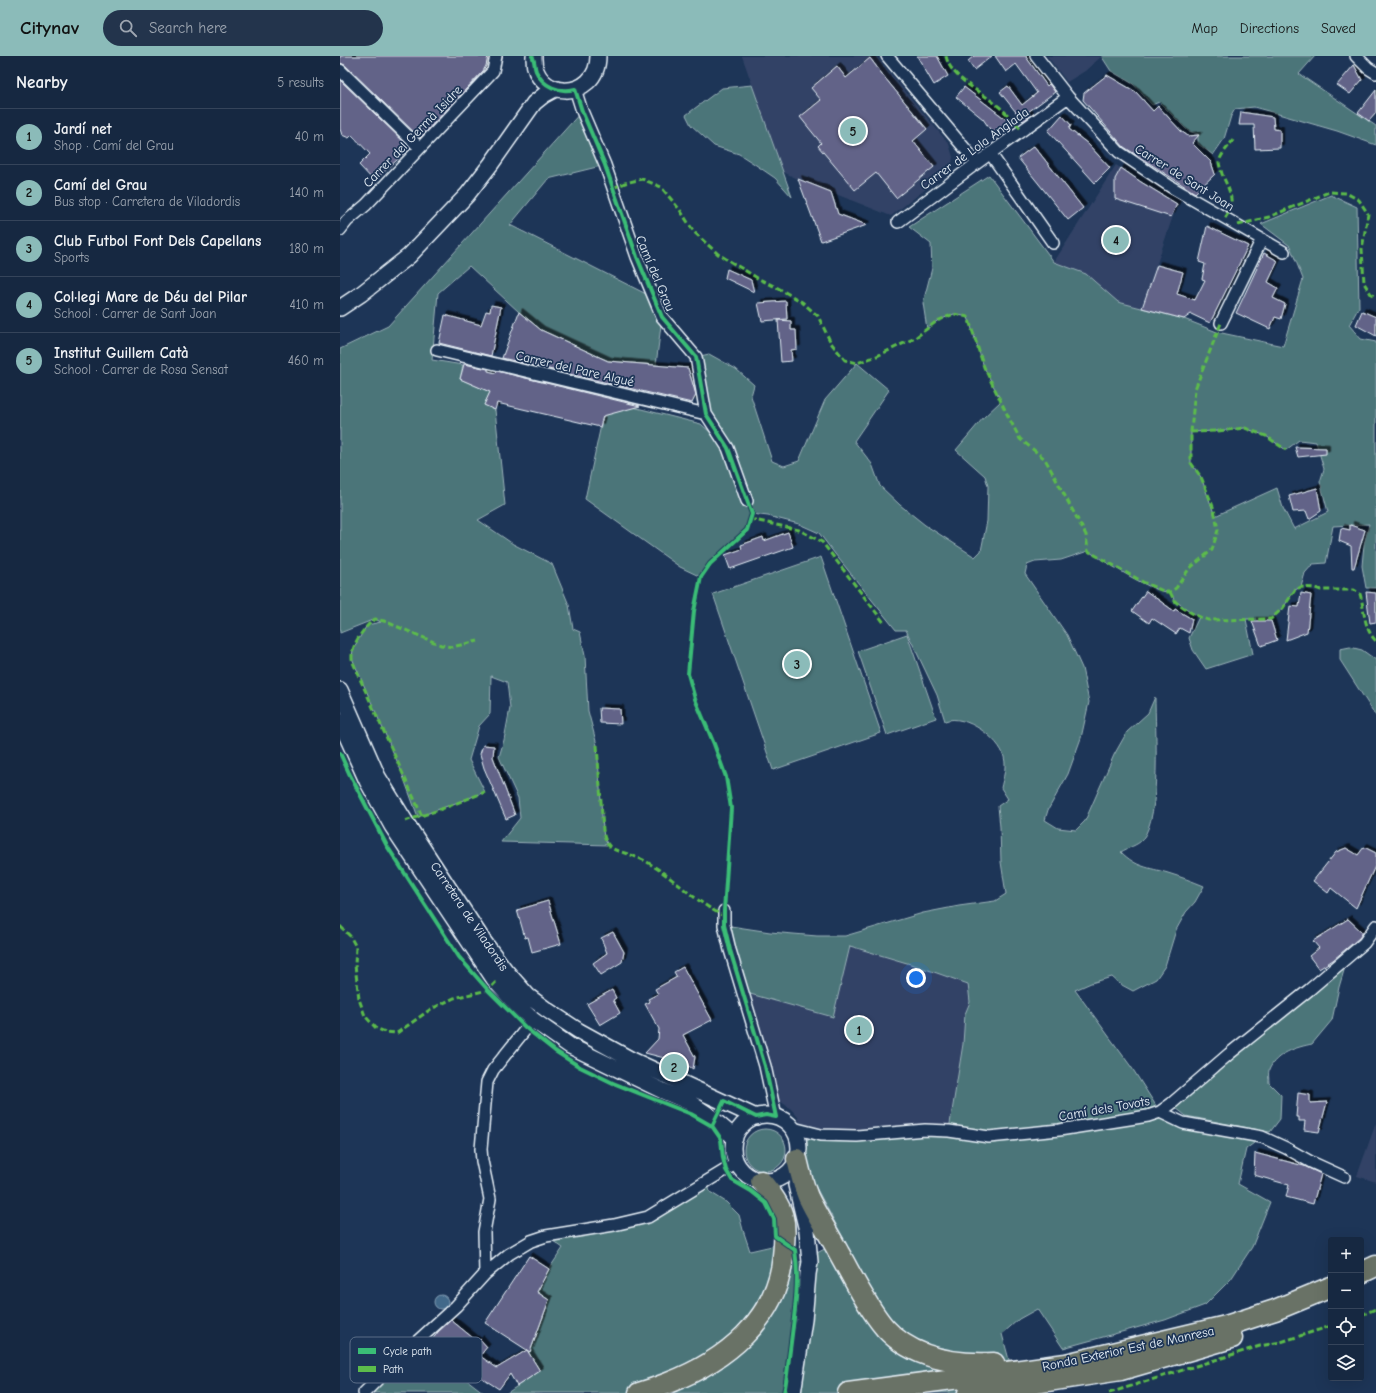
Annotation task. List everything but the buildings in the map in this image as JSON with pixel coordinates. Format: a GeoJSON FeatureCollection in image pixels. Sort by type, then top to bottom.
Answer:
{"type":"FeatureCollection","features":[{"type":"Feature","properties":{"kind":"highway"},"geometry":{"type":"LineString","coordinates":[[795,1164],[808,1198],[876,1316],[893,1336],[920,1352],[949,1362],[988,1364],[1028,1361],[1066,1364]]}},
{"type":"Feature","properties":{"kind":"highway"},"geometry":{"type":"LineString","coordinates":[[639,1393],[668,1383],[708,1364],[742,1338],[756,1324],[770,1303],[782,1271],[785,1234],[783,1214],[767,1180]]}},
{"type":"Feature","properties":{"kind":"highway"},"geometry":{"type":"LineString","coordinates":[[1364,1272],[1376,1266]]}},
{"type":"Feature","properties":{"kind":"highway"},"geometry":{"type":"LineString","coordinates":[[1364,1286],[1376,1281]]}},
{"type":"Feature","properties":{"kind":"highway","name":"Ronda Exterior Est de Manresa"},"geometry":{"type":"LineString","coordinates":[[848,1393],[1066,1364],[1226,1326],[1275,1310],[1328,1288]]}},
{"type":"Feature","properties":{"kind":"highway","name":"Ronda Exterior Est de Manresa"},"geometry":{"type":"LineString","coordinates":[[968,1393],[1121,1370],[1230,1338],[1328,1301]]}},
{"type":"Feature","properties":{"kind":"highway"},"geometry":{"type":"LineString","coordinates":[[1054,1393],[1098,1380],[1121,1370]]}},
{"type":"Feature","properties":{"kind":"street","name":"Carrer del Germà Isidre"},"geometry":{"type":"LineString","coordinates":[[340,230],[344,220],[366,205],[493,71],[496,56]]}},
{"type":"Feature","properties":{"kind":"street"},"geometry":{"type":"LineString","coordinates":[[533,57],[535,68],[539,77],[555,89],[567,91],[585,84],[592,77],[597,67],[598,56]]}},
{"type":"Feature","properties":{"kind":"street"},"geometry":{"type":"LineString","coordinates":[[887,56],[976,163]]}},
{"type":"Feature","properties":{"kind":"street","name":"Carrer de Sant Joan"},"geometry":{"type":"LineString","coordinates":[[1036,56],[1068,97],[1119,152],[1171,187],[1284,252]]}},
{"type":"Feature","properties":{"kind":"street"},"geometry":{"type":"LineString","coordinates":[[1356,56],[1368,68],[1376,73]]}},
{"type":"Feature","properties":{"kind":"street"},"geometry":{"type":"LineString","coordinates":[[340,70],[420,148]]}},
{"type":"Feature","properties":{"kind":"street"},"geometry":{"type":"LineString","coordinates":[[534,103],[538,90],[539,77]]}},
{"type":"Feature","properties":{"kind":"street"},"geometry":{"type":"LineString","coordinates":[[340,308],[361,294],[414,250],[467,194],[491,164],[534,103],[555,89]]}},
{"type":"Feature","properties":{"kind":"street","name":"Camí del Grau"},"geometry":{"type":"LineString","coordinates":[[575,89],[582,111],[662,317],[696,357],[706,414],[728,448],[748,501]]}},
{"type":"Feature","properties":{"kind":"street","name":"Carrer de Lola Anglada"},"geometry":{"type":"LineString","coordinates":[[898,222],[976,163],[1068,97]]}},
{"type":"Feature","properties":{"kind":"street"},"geometry":{"type":"LineString","coordinates":[[990,153],[1053,243]]}},
{"type":"Feature","properties":{"kind":"street"},"geometry":{"type":"LineString","coordinates":[[1221,323],[1262,240]]}},
{"type":"Feature","properties":{"kind":"street","name":"Carrer del Pare Algué"},"geometry":{"type":"LineString","coordinates":[[437,350],[706,414]]}},
{"type":"Feature","properties":{"kind":"street","name":"Carretera de Viladordis"},"geometry":{"type":"LineString","coordinates":[[340,690],[378,776],[405,821],[484,942],[505,970],[528,996],[578,1031],[630,1059],[756,1117]]}},
{"type":"Feature","properties":{"kind":"street","name":"Carretera de Viladordis"},"geometry":{"type":"LineString","coordinates":[[340,721],[367,781],[392,826],[496,982],[516,1004],[533,1020],[570,1046],[689,1102],[707,1114],[735,1138]]}},
{"type":"Feature","properties":{"kind":"street"},"geometry":{"type":"LineString","coordinates":[[724,911],[724,925],[730,950],[764,1066],[776,1116]]}},
{"type":"Feature","properties":{"kind":"street","name":"Camí dels Tovots"},"geometry":{"type":"LineString","coordinates":[[793,1128],[821,1135],[857,1136],[925,1130],[949,1131],[989,1137],[1059,1130],[1148,1116],[1160,1112],[1348,957],[1364,943],[1376,926]]}},
{"type":"Feature","properties":{"kind":"street"},"geometry":{"type":"LineString","coordinates":[[485,1274],[484,1232],[490,1199],[481,1149],[488,1082],[496,1066],[533,1020]]}},
{"type":"Feature","properties":{"kind":"street"},"geometry":{"type":"LineString","coordinates":[[1160,1112],[1183,1123],[1262,1137],[1344,1177]]}},
{"type":"Feature","properties":{"kind":"street"},"geometry":{"type":"LineString","coordinates":[[793,1393],[805,1314],[810,1262],[810,1249],[795,1164],[799,1151],[799,1143],[793,1128],[787,1122],[776,1116],[766,1115],[756,1117],[743,1125],[735,1138],[734,1150],[737,1163],[747,1175],[767,1180],[783,1176],[795,1164]]}},
{"type":"Feature","properties":{"kind":"street"},"geometry":{"type":"LineString","coordinates":[[422,1337],[456,1306],[485,1274],[510,1254],[531,1241],[546,1236],[614,1225],[648,1217],[737,1163]]}},
{"type":"Feature","properties":{"kind":"street"},"geometry":{"type":"LineString","coordinates":[[767,1180],[795,1217],[802,1240],[808,1274]]}},
{"type":"Feature","properties":{"kind":"street"},"geometry":{"type":"LineString","coordinates":[[364,1393],[374,1383]]}},
{"type":"Feature","properties":{"kind":"shaded area"},"geometry":{"type":"Polygon","coordinates":[[[742,56],[876,56],[949,144],[953,157],[952,164],[945,174],[891,216],[783,172],[742,56]]]}},
{"type":"Feature","properties":{"kind":"shaded area"},"geometry":{"type":"Polygon","coordinates":[[[1047,56],[1102,56],[1085,71],[1067,82],[1047,56]]]}},
{"type":"Feature","properties":{"kind":"shaded area"},"geometry":{"type":"Polygon","coordinates":[[[1116,165],[1177,204],[1142,308],[1118,302],[1086,274],[1054,262],[1116,165]]]}},
{"type":"Feature","properties":{"kind":"shaded area"},"geometry":{"type":"Polygon","coordinates":[[[850,945],[968,984],[970,1002],[965,1014],[963,1044],[949,1131],[821,1135],[806,1140],[798,1117],[791,1109],[770,1094],[743,992],[833,1017],[850,945]]]}},
{"type":"Feature","properties":{"kind":"shaded area"},"geometry":{"type":"Polygon","coordinates":[[[1376,1123],[1376,1182],[1357,1176],[1376,1123]]]}},
{"type":"Feature","properties":{"kind":"shaded area"},"geometry":{"type":"Polygon","coordinates":[[[438,1295],[444,1295],[448,1299],[448,1305],[444,1309],[438,1309],[434,1305],[434,1299],[438,1295]]]}},
{"type":"Feature","properties":{"kind":"green space"},"geometry":{"type":"Polygon","coordinates":[[[1102,56],[1315,56],[1299,74],[1376,126],[1376,145],[1337,131],[1254,107],[1235,109],[1231,116],[1224,139],[1213,155],[1198,144],[1198,134],[1188,131],[1159,102],[1152,105],[1133,84],[1111,71],[1102,56]]]}},
{"type":"Feature","properties":{"kind":"green space"},"geometry":{"type":"Polygon","coordinates":[[[752,85],[792,197],[775,178],[753,163],[739,154],[714,146],[691,125],[686,115],[722,88],[752,85]]]}},
{"type":"Feature","properties":{"kind":"green space"},"geometry":{"type":"Polygon","coordinates":[[[582,111],[605,165],[548,179],[510,225],[654,298],[662,317],[656,365],[615,362],[601,358],[541,330],[469,266],[438,293],[432,360],[463,365],[460,379],[490,392],[484,405],[495,410],[505,505],[478,520],[513,544],[552,564],[569,605],[573,629],[580,632],[585,656],[588,711],[597,745],[604,838],[608,845],[501,842],[520,818],[518,798],[499,757],[510,708],[507,682],[491,676],[490,714],[479,726],[469,760],[485,792],[418,817],[400,768],[352,658],[353,649],[367,625],[381,622],[375,619],[340,633],[340,349],[388,326],[582,111]]]}},
{"type":"Feature","properties":{"kind":"green space"},"geometry":{"type":"Polygon","coordinates":[[[989,175],[1054,262],[1086,274],[1118,302],[1184,319],[1217,332],[1283,346],[1303,279],[1290,246],[1261,224],[1331,195],[1357,207],[1359,307],[1349,325],[1361,339],[1376,342],[1376,588],[1366,588],[1362,566],[1364,544],[1369,524],[1333,526],[1326,563],[1313,564],[1305,573],[1301,587],[1295,590],[1283,608],[1271,619],[1246,619],[1253,654],[1206,669],[1193,650],[1189,638],[1199,617],[1175,601],[1170,592],[1153,588],[1141,582],[1088,551],[1061,560],[1035,562],[1027,565],[1025,574],[1067,635],[1082,668],[1089,702],[1081,738],[1068,774],[1048,810],[1045,820],[1058,828],[1076,830],[1085,821],[1114,755],[1127,732],[1148,713],[1155,697],[1156,772],[1152,812],[1148,828],[1142,840],[1121,852],[1138,864],[1204,886],[1195,902],[1186,912],[1176,930],[1165,966],[1156,979],[1133,991],[1120,984],[1112,977],[1091,983],[1075,990],[1132,1068],[1160,1112],[1262,1137],[1246,1149],[1238,1184],[1270,1202],[1252,1247],[1231,1279],[1205,1305],[1165,1320],[1063,1348],[1037,1309],[1019,1319],[1002,1334],[1018,1393],[507,1393],[540,1371],[527,1350],[533,1345],[549,1301],[537,1292],[549,1269],[563,1248],[546,1236],[637,1220],[707,1181],[710,1192],[726,1202],[739,1215],[750,1251],[785,1243],[782,1271],[844,1239],[801,1160],[806,1140],[821,1135],[949,1130],[963,1044],[965,1014],[970,1002],[968,984],[917,966],[850,946],[833,1017],[743,992],[724,925],[770,932],[817,936],[845,936],[923,913],[995,901],[1006,894],[1001,862],[998,806],[1008,799],[1001,788],[1005,765],[1001,750],[989,736],[971,724],[962,721],[945,721],[937,695],[906,630],[896,630],[819,533],[799,524],[768,516],[752,514],[747,530],[710,564],[701,577],[680,567],[585,499],[603,416],[633,407],[701,424],[727,447],[706,414],[696,357],[709,354],[736,369],[754,385],[751,396],[772,461],[784,466],[799,461],[825,400],[857,363],[889,390],[854,441],[872,464],[880,486],[900,505],[925,525],[975,557],[981,551],[987,521],[988,486],[985,476],[956,450],[984,417],[1001,401],[984,367],[968,317],[954,314],[937,321],[927,329],[923,303],[932,268],[931,244],[909,227],[989,175]],[[1245,428],[1191,432],[1191,463],[1201,477],[1215,516],[1277,488],[1283,508],[1294,529],[1328,512],[1320,482],[1324,469],[1316,442],[1299,440],[1286,450],[1266,436],[1245,428]]]}},
{"type":"Feature","properties":{"kind":"green space"},"geometry":{"type":"Polygon","coordinates":[[[821,557],[881,733],[773,770],[713,594],[821,557]]]}},
{"type":"Feature","properties":{"kind":"green space"},"geometry":{"type":"Polygon","coordinates":[[[907,634],[936,718],[887,735],[858,651],[907,634]]]}},
{"type":"Feature","properties":{"kind":"green space"},"geometry":{"type":"Polygon","coordinates":[[[1350,647],[1362,650],[1376,660],[1376,716],[1340,660],[1340,649],[1350,647]]]}},
{"type":"Feature","properties":{"kind":"green space"},"geometry":{"type":"Polygon","coordinates":[[[1348,957],[1339,987],[1332,1020],[1312,1044],[1294,1049],[1282,1055],[1272,1064],[1269,1070],[1269,1083],[1281,1095],[1280,1119],[1270,1132],[1186,1116],[1176,1108],[1177,1099],[1348,957]]]}},
{"type":"Feature","properties":{"kind":"green space"},"geometry":{"type":"Polygon","coordinates":[[[761,1129],[769,1129],[777,1132],[783,1138],[786,1150],[783,1162],[777,1168],[769,1171],[761,1171],[753,1168],[747,1162],[744,1154],[744,1146],[747,1138],[753,1132],[761,1129]]]}},
{"type":"Feature","properties":{"kind":"green space"},"geometry":{"type":"Polygon","coordinates":[[[374,1383],[471,1383],[484,1393],[364,1393],[374,1383]]]}},
{"type":"Feature","properties":{"kind":"marked path"},"geometry":{"type":"LineString","coordinates":[[946,56],[949,64],[960,78],[1001,109],[1022,130]]}},
{"type":"Feature","properties":{"kind":"marked path"},"geometry":{"type":"LineString","coordinates":[[1225,218],[1231,207],[1231,196],[1219,162],[1223,153],[1233,140]]}},
{"type":"Feature","properties":{"kind":"marked path"},"geometry":{"type":"LineString","coordinates":[[613,188],[625,183],[642,179],[661,187],[680,210],[694,232],[718,254],[759,279],[802,302],[818,316],[831,343],[845,360],[857,363],[877,356],[915,338],[937,321],[954,314],[968,317],[984,367],[1009,418],[1020,439],[1045,459],[1086,535],[1088,551],[1143,582],[1165,592],[1170,592],[1176,588],[1189,569],[1212,550],[1218,530],[1214,509],[1201,477],[1191,463],[1191,432],[1195,389],[1221,323]]}},
{"type":"Feature","properties":{"kind":"marked path"},"geometry":{"type":"LineString","coordinates":[[1238,225],[1269,217],[1329,192],[1346,193],[1359,200],[1368,214],[1362,249],[1364,283],[1371,294],[1376,297]]}},
{"type":"Feature","properties":{"kind":"marked path"},"geometry":{"type":"LineString","coordinates":[[1191,432],[1245,428],[1266,436],[1286,450]]}},
{"type":"Feature","properties":{"kind":"marked path"},"geometry":{"type":"LineString","coordinates":[[750,519],[799,530],[822,542],[885,624]]}},
{"type":"Feature","properties":{"kind":"marked path"},"geometry":{"type":"LineString","coordinates":[[1170,592],[1174,600],[1181,606],[1195,615],[1208,620],[1271,619],[1283,608],[1295,590],[1301,587],[1321,590],[1354,590],[1360,594],[1367,625],[1376,641]]}},
{"type":"Feature","properties":{"kind":"marked path"},"geometry":{"type":"LineString","coordinates":[[422,816],[356,670],[352,660],[352,653],[356,642],[363,631],[375,619],[384,621],[441,645],[452,647],[478,641]]}},
{"type":"Feature","properties":{"kind":"marked path"},"geometry":{"type":"LineString","coordinates":[[597,745],[603,830],[608,845],[616,850],[649,863],[705,905],[724,916]]}},
{"type":"Feature","properties":{"kind":"marked path"},"geometry":{"type":"LineString","coordinates":[[405,821],[439,810],[485,792]]}},
{"type":"Feature","properties":{"kind":"marked path"},"geometry":{"type":"LineString","coordinates":[[340,926],[350,936],[356,947],[355,965],[359,999],[365,1016],[376,1028],[385,1032],[397,1033],[431,1009],[454,998],[488,990],[496,982]]}},
{"type":"Feature","properties":{"kind":"marked path"},"geometry":{"type":"LineString","coordinates":[[1364,1314],[1376,1309]]}},
{"type":"Feature","properties":{"kind":"marked path"},"geometry":{"type":"LineString","coordinates":[[1109,1393],[1260,1346],[1281,1342],[1328,1327]]}},
{"type":"Feature","properties":{"kind":"cycle path"},"geometry":{"type":"LineString","coordinates":[[532,56],[539,77],[547,85],[552,88],[563,90],[575,89],[582,111],[605,165],[637,257],[662,317],[696,357],[706,414],[728,448],[752,514],[747,530],[710,564],[701,577],[694,611],[688,674],[695,699],[726,777],[731,808],[724,925],[730,950],[765,1066],[776,1117],[766,1115],[756,1117],[724,1101],[712,1126]]}},
{"type":"Feature","properties":{"kind":"cycle path"},"geometry":{"type":"LineString","coordinates":[[340,753],[387,846],[459,957],[488,990],[526,1028],[555,1051],[580,1067],[613,1083],[691,1114],[712,1126],[721,1139],[726,1170],[732,1180],[751,1191],[766,1203],[774,1219],[775,1236],[795,1250],[797,1275],[796,1300],[784,1393]]}},
{"type":"Feature","properties":{"kind":"place","name":"Institut Guillem Catà"},"geometry":{"type":"Point","coordinates":[853,131]}},
{"type":"Feature","properties":{"kind":"place","name":"Col·legi Mare de Déu del Pilar"},"geometry":{"type":"Point","coordinates":[1116,240]}},
{"type":"Feature","properties":{"kind":"place","name":"Club Futbol Font Dels Capellans"},"geometry":{"type":"Point","coordinates":[797,664]}},
{"type":"Feature","properties":{"kind":"place","name":"Jardí net"},"geometry":{"type":"Point","coordinates":[859,1030]}},
{"type":"Feature","properties":{"kind":"place","name":"Camí del Grau"},"geometry":{"type":"Point","coordinates":[674,1067]}}]}
